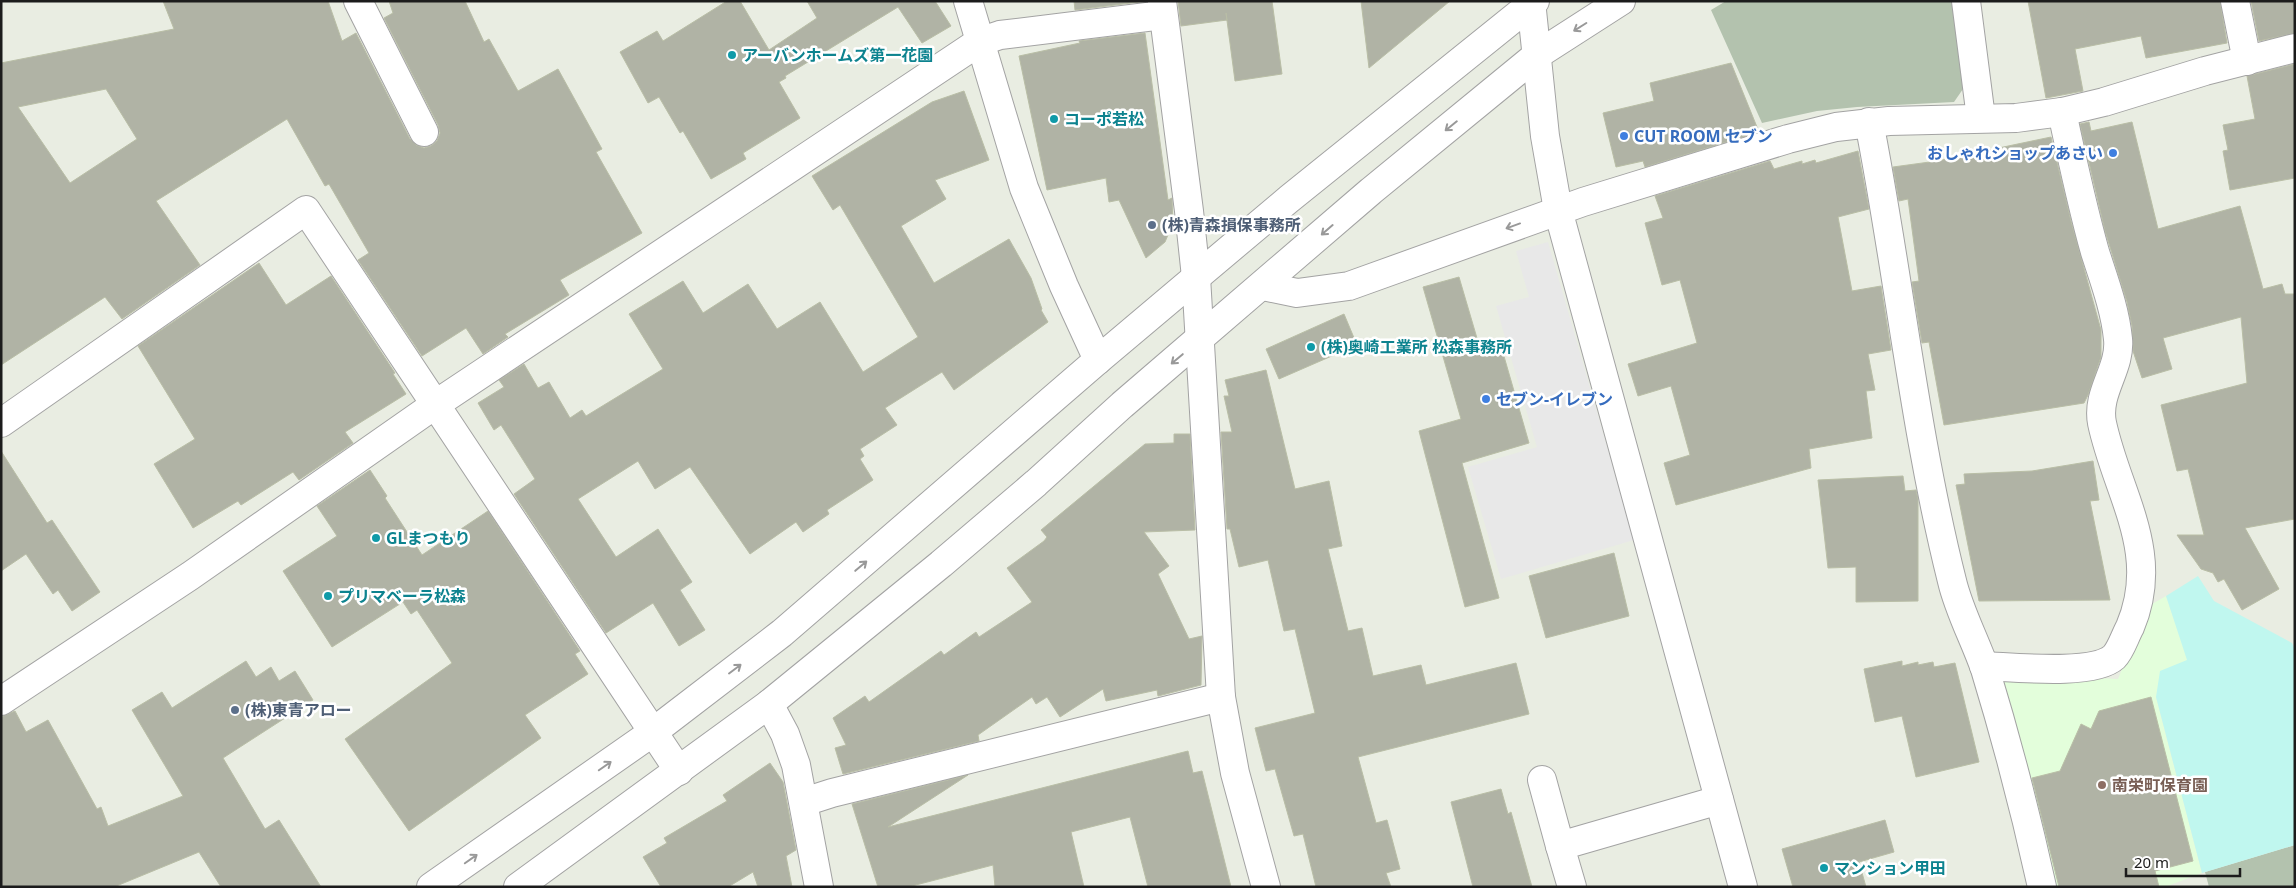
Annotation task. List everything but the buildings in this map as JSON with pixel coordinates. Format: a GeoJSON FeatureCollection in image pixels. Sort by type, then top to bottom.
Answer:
{"type":"FeatureCollection","features":[{"type":"Feature","properties":{"kind":"street"},"geometry":{"type":"LineString","coordinates":[[358,1],[424,132]]}},
{"type":"Feature","properties":{"kind":"street"},"geometry":{"type":"LineString","coordinates":[[968,1],[1024,188],[1064,286],[1098,360]]}},
{"type":"Feature","properties":{"kind":"street"},"geometry":{"type":"LineString","coordinates":[[518,887],[769,704],[941,564],[1371,192],[1537,55],[1621,1]]}},
{"type":"Feature","properties":{"kind":"street"},"geometry":{"type":"LineString","coordinates":[[1966,1],[1981,118]]}},
{"type":"Feature","properties":{"kind":"street"},"geometry":{"type":"LineString","coordinates":[[2235,1],[2247,61]]}},
{"type":"Feature","properties":{"kind":"street"},"geometry":{"type":"LineString","coordinates":[[1532,2],[1545,136],[1558,210],[1743,887]]}},
{"type":"Feature","properties":{"kind":"street"},"geometry":{"type":"LineString","coordinates":[[432,887],[653,732],[782,633],[1196,277],[1367,134],[1532,2]]}},
{"type":"Feature","properties":{"kind":"street"},"geometry":{"type":"LineString","coordinates":[[1,701],[190,576],[436,404],[979,42],[1000,35],[1163,8],[1190,211],[1196,277],[1221,698],[1235,773],[1266,887]]}},
{"type":"Feature","properties":{"kind":"street"},"geometry":{"type":"LineString","coordinates":[[1263,286],[1297,293],[1350,286],[1558,210],[1788,139],[1836,127],[1870,122],[2016,118],[2062,112],[2295,48]]}},
{"type":"Feature","properties":{"kind":"street"},"geometry":{"type":"LineString","coordinates":[[1984,666],[2061,668],[2090,667],[2102,664],[2115,656],[2123,642],[2139,599],[2142,579],[2141,555],[2136,525],[2114,464],[2102,422],[2101,410],[2108,380],[2118,356],[2116,324],[2073,167],[2062,112]]}},
{"type":"Feature","properties":{"kind":"street"},"geometry":{"type":"LineString","coordinates":[[1870,122],[1892,248],[1910,371],[1952,583],[1984,666],[1997,709],[2042,887]]}},
{"type":"Feature","properties":{"kind":"street"},"geometry":{"type":"LineString","coordinates":[[1,422],[306,210],[679,771]]}},
{"type":"Feature","properties":{"kind":"street"},"geometry":{"type":"LineString","coordinates":[[804,802],[842,790],[1221,698]]}},
{"type":"Feature","properties":{"kind":"street"},"geometry":{"type":"LineString","coordinates":[[769,704],[791,748],[804,802],[819,887]]}},
{"type":"Feature","properties":{"kind":"street"},"geometry":{"type":"LineString","coordinates":[[1542,780],[1572,887]]}},
{"type":"Feature","properties":{"kind":"street"},"geometry":{"type":"LineString","coordinates":[[1560,846],[1719,800]]}},
{"type":"Feature","properties":{"kind":"shaded area"},"geometry":{"type":"Polygon","coordinates":[[[1726,1],[1952,1],[1963,89],[1954,102],[1817,111],[1762,123],[1711,10],[1726,1]]]}},
{"type":"Feature","properties":{"kind":"shaded area"},"geometry":{"type":"Polygon","coordinates":[[[1548,242],[1634,540],[1501,579],[1468,467],[1537,447],[1496,306],[1529,297],[1516,251],[1548,242]]]}},
{"type":"Feature","properties":{"kind":"shaded area"},"geometry":{"type":"Polygon","coordinates":[[[2198,576],[2214,601],[2292,643],[2295,649],[2295,845],[2202,873],[2156,697],[2160,671],[2187,660],[2166,596],[2198,576]]]}},
{"type":"Feature","properties":{"kind":"shaded area","name":"南栄町保育園"},"geometry":{"type":"Polygon","coordinates":[[[2166,596],[2188,660],[2156,697],[2202,873],[2165,887],[2052,887],[1999,679],[2004,674],[2118,679],[2147,607],[2166,596]]]}},
{"type":"Feature","properties":{"kind":"shaded area"},"geometry":{"type":"Polygon","coordinates":[[[2295,845],[2295,887],[2209,887],[2205,872],[2295,845]]]}},
{"type":"Feature","properties":{"kind":"place","name":"アーバンホームズ第一花園"},"geometry":{"type":"Point","coordinates":[732,55]}},
{"type":"Feature","properties":{"kind":"place","name":"コーポ若松"},"geometry":{"type":"Point","coordinates":[1054,119]}},
{"type":"Feature","properties":{"kind":"place","name":"CUT ROOM セブン"},"geometry":{"type":"Point","coordinates":[1624,136]}},
{"type":"Feature","properties":{"kind":"place","name":"おしゃれショップあさい"},"geometry":{"type":"Point","coordinates":[2113,153]}},
{"type":"Feature","properties":{"kind":"place","name":"(株)青森損保事務所"},"geometry":{"type":"Point","coordinates":[1152,225]}},
{"type":"Feature","properties":{"kind":"place","name":"(株)奥崎工業所 松森事務所"},"geometry":{"type":"Point","coordinates":[1311,347]}},
{"type":"Feature","properties":{"kind":"place","name":"セブン-イレブン"},"geometry":{"type":"Point","coordinates":[1486,399]}},
{"type":"Feature","properties":{"kind":"place","name":"GLまつもり"},"geometry":{"type":"Point","coordinates":[376,538]}},
{"type":"Feature","properties":{"kind":"place","name":"プリマベーラ松森"},"geometry":{"type":"Point","coordinates":[328,596]}},
{"type":"Feature","properties":{"kind":"place","name":"(株)東青アロー"},"geometry":{"type":"Point","coordinates":[235,710]}},
{"type":"Feature","properties":{"kind":"place","name":"南栄町保育園"},"geometry":{"type":"Point","coordinates":[2102,785]}},
{"type":"Feature","properties":{"kind":"place","name":"マンション甲田"},"geometry":{"type":"Point","coordinates":[1824,868]}}]}
